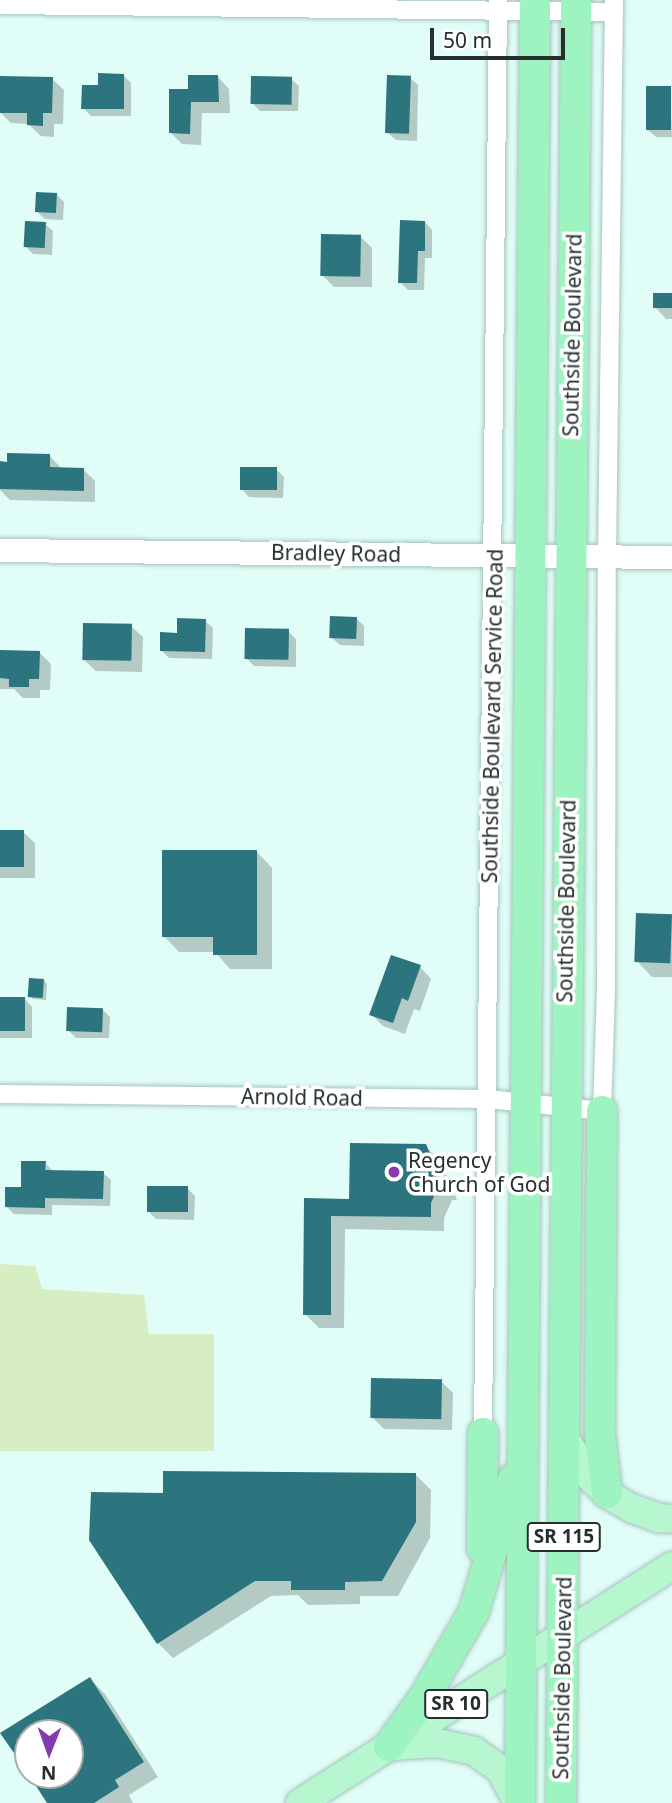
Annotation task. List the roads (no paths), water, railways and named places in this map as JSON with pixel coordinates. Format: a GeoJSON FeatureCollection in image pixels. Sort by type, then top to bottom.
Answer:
{"type":"FeatureCollection","features":[{"type":"Feature","properties":{"kind":"highway","name":"Southside Boulevard"},"geometry":{"type":"LineString","coordinates":[[519,1803],[535,6]]}},
{"type":"Feature","properties":{"kind":"highway","name":"Southside Boulevard"},"geometry":{"type":"LineString","coordinates":[[561,1803],[565,1439],[564,1107],[576,6]]}},
{"type":"Feature","properties":{"kind":"highway"},"geometry":{"type":"LineString","coordinates":[[603,1111],[600,1435],[607,1494]]}},
{"type":"Feature","properties":{"kind":"highway"},"geometry":{"type":"LineString","coordinates":[[389,1746],[425,1696],[474,1611],[493,1553],[524,1430]]}},
{"type":"Feature","properties":{"kind":"highway"},"geometry":{"type":"LineString","coordinates":[[474,1611],[484,1527],[483,1433]]}},
{"type":"Feature","properties":{"kind":"main road"},"geometry":{"type":"LineString","coordinates":[[565,1439],[590,1476],[607,1494],[631,1508],[659,1518],[672,1519]]}},
{"type":"Feature","properties":{"kind":"main road"},"geometry":{"type":"LineString","coordinates":[[522,1662],[672,1566]]}},
{"type":"Feature","properties":{"kind":"main road","name":"SR 10"},"geometry":{"type":"LineString","coordinates":[[300,1803],[522,1662]]}},
{"type":"Feature","properties":{"kind":"main road"},"geometry":{"type":"LineString","coordinates":[[389,1746],[437,1743],[474,1751],[500,1769],[519,1803]]}},
{"type":"Feature","properties":{"kind":"street"},"geometry":{"type":"LineString","coordinates":[[0,5],[614,6],[603,1111]]}},
{"type":"Feature","properties":{"kind":"street","name":"Southside Boulevard Service Road"},"geometry":{"type":"LineString","coordinates":[[483,1433],[498,5]]}},
{"type":"Feature","properties":{"kind":"street","name":"Bradley Road"},"geometry":{"type":"LineString","coordinates":[[0,550],[672,557]]}},
{"type":"Feature","properties":{"kind":"street","name":"Arnold Road"},"geometry":{"type":"LineString","coordinates":[[0,1094],[488,1099],[603,1111]]}},
{"type":"Feature","properties":{"kind":"place","name":"Regency Church of God"},"geometry":{"type":"Point","coordinates":[394,1172]}}]}
